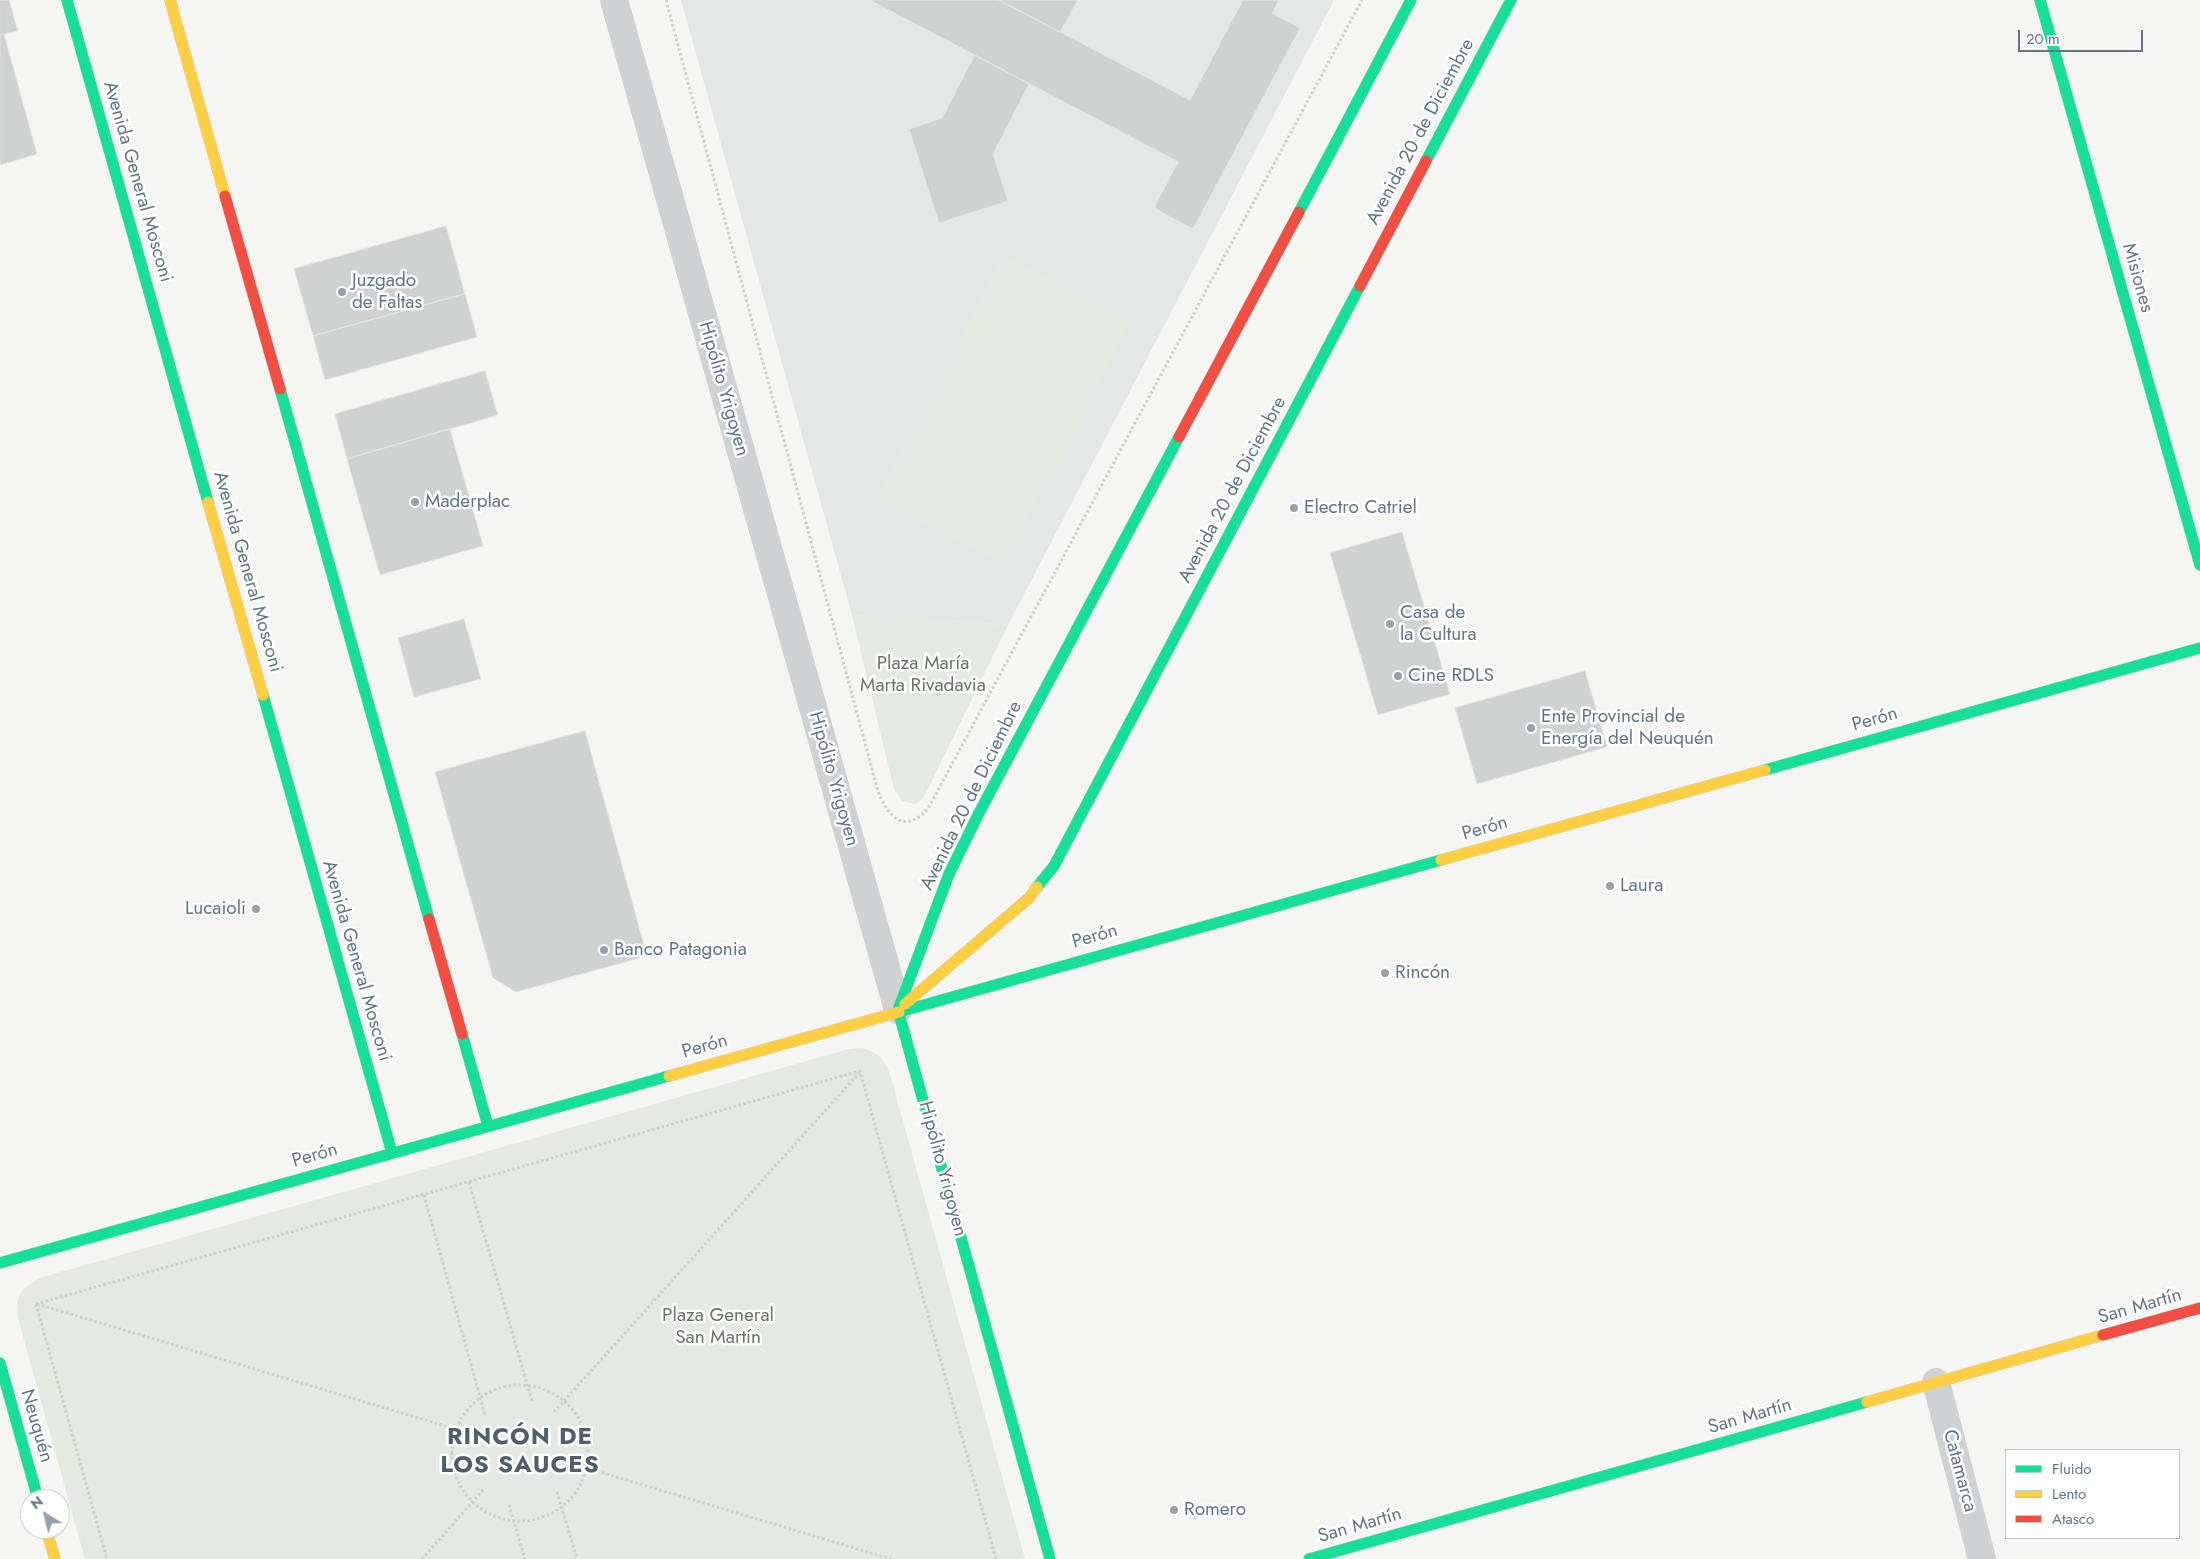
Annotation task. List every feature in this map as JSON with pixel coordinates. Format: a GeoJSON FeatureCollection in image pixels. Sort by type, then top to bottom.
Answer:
{"type":"FeatureCollection","features":[{"type":"Feature","properties":{"kind":"street","name":"Avenida General Mosconi"},"geometry":{"type":"LineString","coordinates":[[67,0],[392,1153]]}},
{"type":"Feature","properties":{"kind":"street"},"geometry":{"type":"LineString","coordinates":[[170,0],[488,1126]]}},
{"type":"Feature","properties":{"kind":"street","name":"Hipólito Yrigoyen"},"geometry":{"type":"LineString","coordinates":[[614,0],[1050,1559]]}},
{"type":"Feature","properties":{"kind":"street","name":"Avenida 20 de Diciembre"},"geometry":{"type":"LineString","coordinates":[[898,1010],[949,874],[978,813],[1411,0]]}},
{"type":"Feature","properties":{"kind":"street","name":"Avenida 20 de Diciembre"},"geometry":{"type":"LineString","coordinates":[[898,1010],[1029,898],[1054,866],[1511,0]]}},
{"type":"Feature","properties":{"kind":"street","name":"Misiones"},"geometry":{"type":"LineString","coordinates":[[2040,0],[2200,565]]}},
{"type":"Feature","properties":{"kind":"street","name":"Perón"},"geometry":{"type":"LineString","coordinates":[[0,1263],[898,1010],[2200,648]]}},
{"type":"Feature","properties":{"kind":"street","name":"San Martín"},"geometry":{"type":"LineString","coordinates":[[1309,1559],[2200,1308]]}},
{"type":"Feature","properties":{"kind":"street","name":"Neuquén"},"geometry":{"type":"LineString","coordinates":[[0,1363],[35,1489]]}},
{"type":"Feature","properties":{"kind":"street","name":"Catamarca"},"geometry":{"type":"LineString","coordinates":[[1936,1382],[1982,1559]]}},
{"type":"Feature","properties":{"kind":"street"},"geometry":{"type":"LineString","coordinates":[[49,1539],[55,1559]]}},
{"type":"Feature","properties":{"kind":"path"},"geometry":{"type":"LineString","coordinates":[[666,0],[877,788],[883,803],[894,817],[901,821],[914,822],[924,814],[930,805],[1362,0]]}},
{"type":"Feature","properties":{"kind":"path"},"geometry":{"type":"LineString","coordinates":[[36,1304],[860,1071]]}},
{"type":"Feature","properties":{"kind":"path"},"geometry":{"type":"LineString","coordinates":[[554,1412],[860,1071]]}},
{"type":"Feature","properties":{"kind":"path"},"geometry":{"type":"LineString","coordinates":[[860,1071],[996,1559]]}},
{"type":"Feature","properties":{"kind":"path"},"geometry":{"type":"LineString","coordinates":[[470,1182],[532,1401]]}},
{"type":"Feature","properties":{"kind":"path"},"geometry":{"type":"LineString","coordinates":[[424,1195],[485,1415]]}},
{"type":"Feature","properties":{"kind":"path"},"geometry":{"type":"LineString","coordinates":[[36,1304],[472,1434]]}},
{"type":"Feature","properties":{"kind":"path"},"geometry":{"type":"LineString","coordinates":[[36,1304],[107,1559]]}},
{"type":"Feature","properties":{"kind":"path"},"geometry":{"type":"LineString","coordinates":[[510,1385],[527,1385],[546,1390],[565,1400],[585,1429],[588,1446],[587,1468],[578,1488],[562,1507],[547,1515],[531,1520],[515,1521],[500,1518],[485,1511],[473,1502],[463,1490],[454,1468],[453,1445],[457,1429],[470,1407],[480,1398],[510,1385]]}},
{"type":"Feature","properties":{"kind":"path"},"geometry":{"type":"LineString","coordinates":[[574,1464],[891,1559]]}},
{"type":"Feature","properties":{"kind":"path"},"geometry":{"type":"LineString","coordinates":[[422,1559],[483,1490]]}},
{"type":"Feature","properties":{"kind":"path"},"geometry":{"type":"LineString","coordinates":[[558,1492],[577,1559]]}},
{"type":"Feature","properties":{"kind":"path"},"geometry":{"type":"LineString","coordinates":[[509,1505],[525,1559]]}},
{"type":"Feature","properties":{"kind":"shaded area"},"geometry":{"type":"Polygon","coordinates":[[[681,0],[1334,0],[1008,625],[852,615],[681,0]]]}},
{"type":"Feature","properties":{"kind":"green space"},"geometry":{"type":"Polygon","coordinates":[[[1003,255],[1130,322],[1003,564],[876,498],[1003,255]]]}},
{"type":"Feature","properties":{"kind":"green space","name":"Plaza María Marta Rivadavia"},"geometry":{"type":"Polygon","coordinates":[[[852,615],[1008,625],[926,793],[915,804],[902,801],[894,789],[852,615]]]}},
{"type":"Feature","properties":{"kind":"green space","name":"Plaza General San Martín"},"geometry":{"type":"Polygon","coordinates":[[[861,1048],[871,1051],[878,1055],[889,1071],[1025,1559],[85,1559],[70,1505],[70,1489],[66,1489],[19,1322],[18,1300],[20,1294],[28,1285],[43,1277],[849,1049],[861,1048]]]}},
{"type":"Feature","properties":{"kind":"building"},"geometry":{"type":"Polygon","coordinates":[[[0,0],[9,0],[18,31],[0,35],[0,0]]]}},
{"type":"Feature","properties":{"kind":"building"},"geometry":{"type":"Polygon","coordinates":[[[870,0],[999,0],[1190,100],[1243,0],[1279,0],[1272,13],[1300,28],[1193,229],[1154,208],[1178,162],[870,0]]]}},
{"type":"Feature","properties":{"kind":"building"},"geometry":{"type":"Polygon","coordinates":[[[999,0],[1078,0],[1060,32],[999,0]]]}},
{"type":"Feature","properties":{"kind":"building"},"geometry":{"type":"Polygon","coordinates":[[[4,34],[37,154],[0,165],[0,35],[4,34]]]}},
{"type":"Feature","properties":{"kind":"building"},"geometry":{"type":"Polygon","coordinates":[[[975,55],[1029,84],[993,154],[1008,201],[939,223],[909,129],[942,118],[975,55]]]}},
{"type":"Feature","properties":{"kind":"building"},"geometry":{"type":"Polygon","coordinates":[[[446,226],[465,294],[313,336],[294,269],[446,226]]]}},
{"type":"Feature","properties":{"kind":"building"},"geometry":{"type":"Polygon","coordinates":[[[465,294],[477,337],[325,380],[313,336],[465,294]]]}},
{"type":"Feature","properties":{"kind":"building"},"geometry":{"type":"Polygon","coordinates":[[[485,371],[498,415],[347,459],[335,414],[485,371]]]}},
{"type":"Feature","properties":{"kind":"building","name":"Maderplac"},"geometry":{"type":"Polygon","coordinates":[[[450,429],[483,546],[380,575],[347,459],[450,429]]]}},
{"type":"Feature","properties":{"kind":"building","name":"Casa de la Cultura"},"geometry":{"type":"Polygon","coordinates":[[[1402,532],[1450,694],[1378,715],[1330,553],[1402,532]]]}},
{"type":"Feature","properties":{"kind":"building"},"geometry":{"type":"Polygon","coordinates":[[[464,619],[481,679],[414,697],[398,638],[464,619]]]}},
{"type":"Feature","properties":{"kind":"building","name":"Ente Provincial de Energía del Neuquén"},"geometry":{"type":"Polygon","coordinates":[[[1585,671],[1607,747],[1477,784],[1455,708],[1585,671]]]}},
{"type":"Feature","properties":{"kind":"building"},"geometry":{"type":"Polygon","coordinates":[[[585,731],[647,956],[516,992],[493,978],[435,772],[585,731]]]}},
{"type":"Feature","properties":{"kind":"traffic: fast"},"geometry":{"type":"LineString","coordinates":[[67,0],[208,502]]}},
{"type":"Feature","properties":{"kind":"traffic: fast"},"geometry":{"type":"LineString","coordinates":[[1299,212],[1411,0]]}},
{"type":"Feature","properties":{"kind":"traffic: fast"},"geometry":{"type":"LineString","coordinates":[[1426,161],[1511,0]]}},
{"type":"Feature","properties":{"kind":"traffic: fast"},"geometry":{"type":"LineString","coordinates":[[2040,0],[2200,565]]}},
{"type":"Feature","properties":{"kind":"traffic: fast"},"geometry":{"type":"LineString","coordinates":[[1037,887],[1054,866],[1360,286]]}},
{"type":"Feature","properties":{"kind":"traffic: fast"},"geometry":{"type":"LineString","coordinates":[[280,389],[429,919]]}},
{"type":"Feature","properties":{"kind":"traffic: fast"},"geometry":{"type":"LineString","coordinates":[[899,1007],[949,874],[979,813],[1179,437]]}},
{"type":"Feature","properties":{"kind":"traffic: fast"},"geometry":{"type":"LineString","coordinates":[[1765,770],[2200,648]]}},
{"type":"Feature","properties":{"kind":"traffic: fast"},"geometry":{"type":"LineString","coordinates":[[263,695],[392,1153]]}},
{"type":"Feature","properties":{"kind":"traffic: fast"},"geometry":{"type":"LineString","coordinates":[[899,1012],[1441,860]]}},
{"type":"Feature","properties":{"kind":"traffic: fast"},"geometry":{"type":"LineString","coordinates":[[898,1010],[1050,1559]]}},
{"type":"Feature","properties":{"kind":"traffic: fast"},"geometry":{"type":"LineString","coordinates":[[462,1034],[488,1126]]}},
{"type":"Feature","properties":{"kind":"traffic: fast"},"geometry":{"type":"LineString","coordinates":[[0,1263],[669,1076]]}},
{"type":"Feature","properties":{"kind":"traffic: fast"},"geometry":{"type":"LineString","coordinates":[[0,1363],[35,1489]]}},
{"type":"Feature","properties":{"kind":"traffic: fast"},"geometry":{"type":"LineString","coordinates":[[1309,1559],[1867,1402]]}},
{"type":"Feature","properties":{"kind":"traffic: slow"},"geometry":{"type":"LineString","coordinates":[[170,0],[225,196]]}},
{"type":"Feature","properties":{"kind":"traffic: slow"},"geometry":{"type":"LineString","coordinates":[[208,502],[263,695]]}},
{"type":"Feature","properties":{"kind":"traffic: slow"},"geometry":{"type":"LineString","coordinates":[[1441,860],[1765,770]]}},
{"type":"Feature","properties":{"kind":"traffic: slow"},"geometry":{"type":"LineString","coordinates":[[905,1004],[1029,898],[1037,887]]}},
{"type":"Feature","properties":{"kind":"traffic: slow"},"geometry":{"type":"LineString","coordinates":[[669,1076],[899,1012]]}},
{"type":"Feature","properties":{"kind":"traffic: slow"},"geometry":{"type":"LineString","coordinates":[[1867,1402],[2103,1335]]}},
{"type":"Feature","properties":{"kind":"traffic: slow"},"geometry":{"type":"LineString","coordinates":[[49,1539],[55,1559]]}},
{"type":"Feature","properties":{"kind":"traffic: jam"},"geometry":{"type":"LineString","coordinates":[[1360,286],[1426,161]]}},
{"type":"Feature","properties":{"kind":"traffic: jam"},"geometry":{"type":"LineString","coordinates":[[225,196],[280,389]]}},
{"type":"Feature","properties":{"kind":"traffic: jam"},"geometry":{"type":"LineString","coordinates":[[1179,437],[1299,212]]}},
{"type":"Feature","properties":{"kind":"traffic: jam"},"geometry":{"type":"LineString","coordinates":[[429,919],[462,1034]]}},
{"type":"Feature","properties":{"kind":"traffic: jam"},"geometry":{"type":"LineString","coordinates":[[2103,1335],[2200,1308]]}},
{"type":"Feature","properties":{"kind":"place","name":"Juzgado de Faltas"},"geometry":{"type":"Point","coordinates":[342,292]}},
{"type":"Feature","properties":{"kind":"place","name":"Maderplac"},"geometry":{"type":"Point","coordinates":[415,502]}},
{"type":"Feature","properties":{"kind":"place","name":"Electro Catriel"},"geometry":{"type":"Point","coordinates":[1294,508]}},
{"type":"Feature","properties":{"kind":"place","name":"Casa de la Cultura"},"geometry":{"type":"Point","coordinates":[1390,624]}},
{"type":"Feature","properties":{"kind":"place","name":"Cine RDLS"},"geometry":{"type":"Point","coordinates":[1398,676]}},
{"type":"Feature","properties":{"kind":"place","name":"Ente Provincial de Energía del Neuquén"},"geometry":{"type":"Point","coordinates":[1531,728]}},
{"type":"Feature","properties":{"kind":"place","name":"Laura"},"geometry":{"type":"Point","coordinates":[1610,886]}},
{"type":"Feature","properties":{"kind":"place","name":"Lucaioli"},"geometry":{"type":"Point","coordinates":[256,909]}},
{"type":"Feature","properties":{"kind":"place","name":"Banco Patagonia"},"geometry":{"type":"Point","coordinates":[604,950]}},
{"type":"Feature","properties":{"kind":"place","name":"Rincón"},"geometry":{"type":"Point","coordinates":[1385,973]}},
{"type":"Feature","properties":{"kind":"place","name":"Romero"},"geometry":{"type":"Point","coordinates":[1174,1510]}},
{"type":"Feature","properties":{"kind":"district","name":"RINCÓN DE LOS SAUCES"},"geometry":{"type":"Point","coordinates":[520,1452]}}]}
